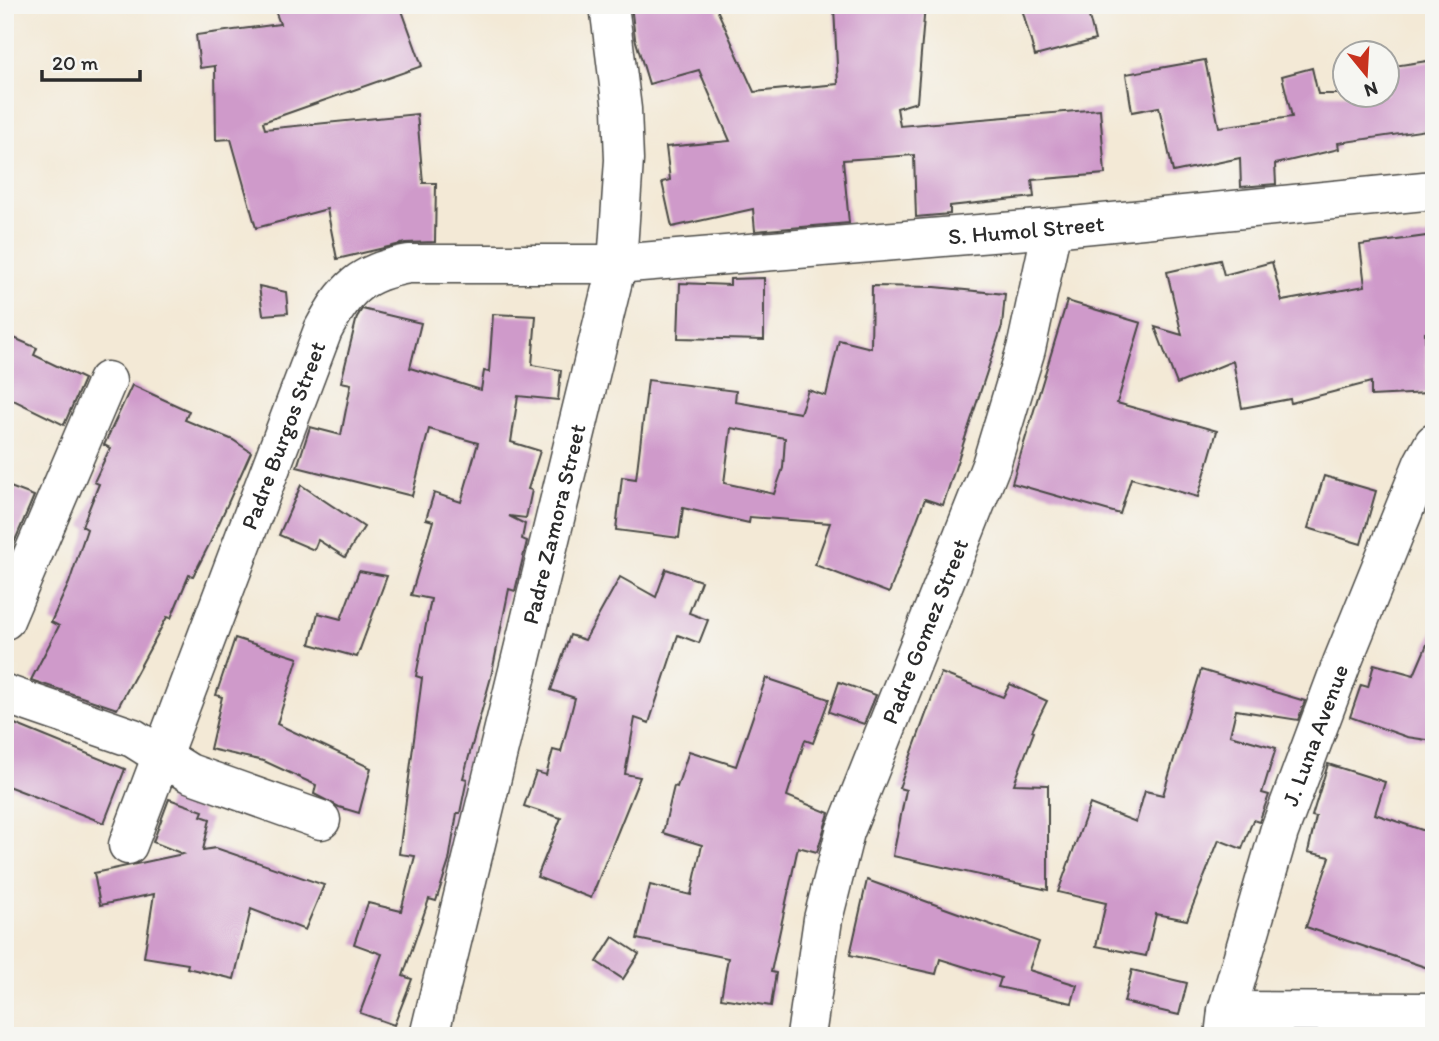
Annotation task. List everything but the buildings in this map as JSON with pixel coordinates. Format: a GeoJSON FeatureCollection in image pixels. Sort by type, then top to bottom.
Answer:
{"type":"FeatureCollection","features":[{"type":"Feature","properties":{"kind":"street","name":"Padre Zamora Street"},"geometry":{"type":"LineString","coordinates":[[429,1036],[617,264],[623,148],[622,109],[609,5]]}},
{"type":"Feature","properties":{"kind":"street","name":"S. Humol Street"},"geometry":{"type":"LineString","coordinates":[[617,264],[1052,228],[1434,190]]}},
{"type":"Feature","properties":{"kind":"street","name":"Padre Gomez Street"},"geometry":{"type":"LineString","coordinates":[[806,1036],[822,919],[845,832],[991,466],[1026,349],[1052,228]]}},
{"type":"Feature","properties":{"kind":"street","name":"Padre Burgos Street"},"geometry":{"type":"LineString","coordinates":[[128,845],[323,330],[339,299],[359,280],[391,267],[409,264],[617,264]]}},
{"type":"Feature","properties":{"kind":"street"},"geometry":{"type":"LineString","coordinates":[[5,620],[107,381]]}},
{"type":"Feature","properties":{"kind":"street","name":"J. Luna Avenue"},"geometry":{"type":"LineString","coordinates":[[1226,1023],[1279,832],[1347,650],[1423,463],[1434,443]]}},
{"type":"Feature","properties":{"kind":"street"},"geometry":{"type":"LineString","coordinates":[[5,694],[133,737],[189,773],[321,820]]}},
{"type":"Feature","properties":{"kind":"street"},"geometry":{"type":"LineString","coordinates":[[1226,1023],[1434,1012]]}}]}
